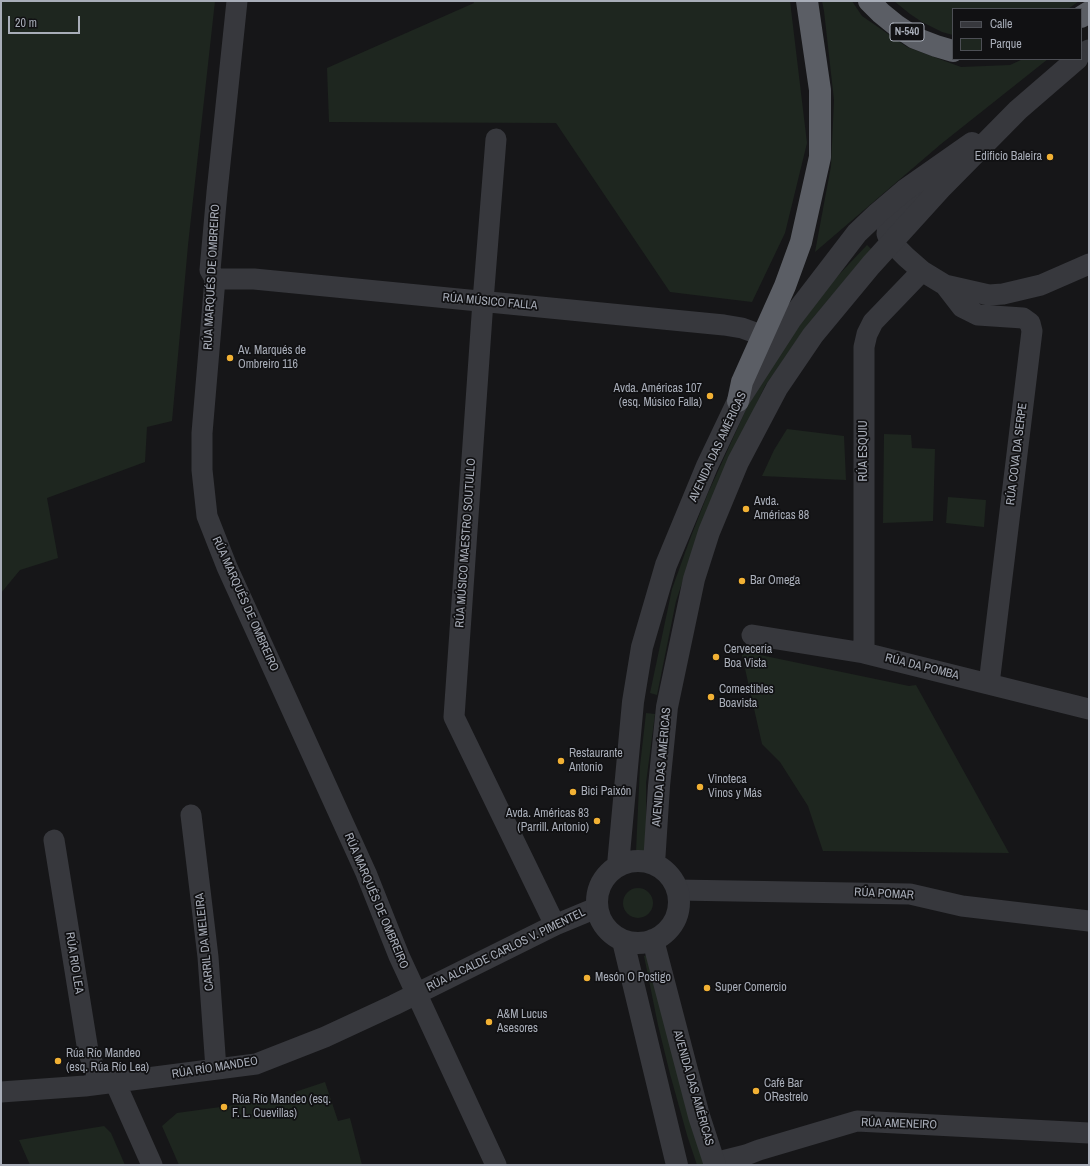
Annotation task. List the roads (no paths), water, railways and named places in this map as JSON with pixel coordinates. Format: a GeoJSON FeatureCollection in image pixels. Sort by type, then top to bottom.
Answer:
{"type":"FeatureCollection","features":[{"type":"Feature","properties":{"kind":"highway"},"geometry":{"type":"LineString","coordinates":[[738,401],[742,382],[785,286],[801,242],[820,157],[820,90],[807,1]]}},
{"type":"Feature","properties":{"kind":"highway","name":"N-540"},"geometry":{"type":"LineString","coordinates":[[869,1],[881,13],[915,38],[952,51]]}},
{"type":"Feature","properties":{"kind":"street","name":"RÚA MARQUÉS DE OMBREIRO"},"geometry":{"type":"LineString","coordinates":[[237,1],[228,75],[210,270],[215,279],[202,433],[202,470],[207,516],[228,567],[366,873],[399,956],[496,1165]]}},
{"type":"Feature","properties":{"kind":"street","name":"AVENIDA DAS AMÉRICAS"},"geometry":{"type":"LineString","coordinates":[[654,864],[659,786],[667,706],[694,579],[709,532],[738,462],[777,388],[813,335],[871,265],[940,189],[1018,110],[1076,60]]}},
{"type":"Feature","properties":{"kind":"street","name":"AVENIDA DAS AMÉRICAS"},"geometry":{"type":"LineString","coordinates":[[618,865],[633,702],[642,647],[666,565],[707,466],[738,401],[791,319],[857,233],[905,190],[1018,110]]}},
{"type":"Feature","properties":{"kind":"street","name":"RÚA MÚSICO MAESTRO SOUTULLO"},"geometry":{"type":"LineString","coordinates":[[496,139],[483,301],[454,717],[555,925]]}},
{"type":"Feature","properties":{"kind":"street"},"geometry":{"type":"LineString","coordinates":[[978,139],[893,217],[886,230],[888,238],[891,242],[922,271],[945,285],[989,295],[1003,294],[1041,285],[1089,264]]}},
{"type":"Feature","properties":{"kind":"street","name":"RÚA ESQUIU"},"geometry":{"type":"LineString","coordinates":[[864,653],[864,347],[867,334],[873,322],[922,271]]}},
{"type":"Feature","properties":{"kind":"street","name":"RÚA MÚSICO FALLA"},"geometry":{"type":"LineString","coordinates":[[215,279],[254,280],[724,324],[753,332],[762,338]]}},
{"type":"Feature","properties":{"kind":"street","name":"RÚA COVA DA SERPE"},"geometry":{"type":"LineString","coordinates":[[945,285],[962,307],[978,315],[1023,318],[1030,323],[1032,331],[989,684]]}},
{"type":"Feature","properties":{"kind":"street","name":"RÚA DA POMBA"},"geometry":{"type":"LineString","coordinates":[[752,635],[864,653],[1089,709]]}},
{"type":"Feature","properties":{"kind":"street","name":"CARRIL DA MELEIRA"},"geometry":{"type":"LineString","coordinates":[[191,815],[208,957],[216,1069]]}},
{"type":"Feature","properties":{"kind":"street","name":"RÚA RIO LEA"},"geometry":{"type":"LineString","coordinates":[[54,840],[88,1051],[152,1165]]}},
{"type":"Feature","properties":{"kind":"street"},"geometry":{"type":"LineString","coordinates":[[630,861],[642,861],[654,864],[664,870],[672,879],[677,890],[679,902],[677,914],[672,925],[664,934],[653,940],[643,943],[623,941],[612,935],[604,926],[596,908],[597,893],[601,882],[608,872],[618,865],[630,861]]}},
{"type":"Feature","properties":{"kind":"street","name":"RÚA POMAR"},"geometry":{"type":"LineString","coordinates":[[677,890],[910,894],[962,906],[1089,921]]}},
{"type":"Feature","properties":{"kind":"street","name":"RÚA ALCALDE CARLOS V. PIMENTEL"},"geometry":{"type":"LineString","coordinates":[[416,994],[555,925],[596,908]]}},
{"type":"Feature","properties":{"kind":"street","name":"AVENIDA DAS AMÉRICAS"},"geometry":{"type":"LineString","coordinates":[[653,940],[698,1116],[714,1164]]}},
{"type":"Feature","properties":{"kind":"street"},"geometry":{"type":"LineString","coordinates":[[623,941],[677,1165]]}},
{"type":"Feature","properties":{"kind":"street","name":"RÚA RÍO MANDEO"},"geometry":{"type":"LineString","coordinates":[[1,1092],[85,1086],[256,1064],[325,1037],[416,994]]}},
{"type":"Feature","properties":{"kind":"street","name":"RÚA AMENEIRO"},"geometry":{"type":"LineString","coordinates":[[714,1164],[857,1121],[1089,1133]]}},
{"type":"Feature","properties":{"kind":"place","name":"Edificio Baleira"},"geometry":{"type":"Point","coordinates":[1050,157]}},
{"type":"Feature","properties":{"kind":"place","name":"Av. Marqués de Ombreiro 116"},"geometry":{"type":"Point","coordinates":[230,358]}},
{"type":"Feature","properties":{"kind":"place","name":"Avda. Américas 107 (esq. Músico Falla)"},"geometry":{"type":"Point","coordinates":[710,396]}},
{"type":"Feature","properties":{"kind":"place","name":"Avda. Américas 88"},"geometry":{"type":"Point","coordinates":[746,509]}},
{"type":"Feature","properties":{"kind":"place","name":"Bar Omega"},"geometry":{"type":"Point","coordinates":[742,581]}},
{"type":"Feature","properties":{"kind":"place","name":"Cervecería Boa Vista"},"geometry":{"type":"Point","coordinates":[716,657]}},
{"type":"Feature","properties":{"kind":"place","name":"Comestibles Boavista"},"geometry":{"type":"Point","coordinates":[711,697]}},
{"type":"Feature","properties":{"kind":"place","name":"Restaurante Antonio"},"geometry":{"type":"Point","coordinates":[561,761]}},
{"type":"Feature","properties":{"kind":"place","name":"Vinoteca Vinos y Más"},"geometry":{"type":"Point","coordinates":[700,787]}},
{"type":"Feature","properties":{"kind":"place","name":"Bici Paixón"},"geometry":{"type":"Point","coordinates":[573,792]}},
{"type":"Feature","properties":{"kind":"place","name":"Avda. Américas 83 (Parrill. Antonio)"},"geometry":{"type":"Point","coordinates":[597,821]}},
{"type":"Feature","properties":{"kind":"place","name":"Mesón O Postigo"},"geometry":{"type":"Point","coordinates":[587,978]}},
{"type":"Feature","properties":{"kind":"place","name":"Super Comercio"},"geometry":{"type":"Point","coordinates":[707,988]}},
{"type":"Feature","properties":{"kind":"place","name":"A&M Lucus Asesores"},"geometry":{"type":"Point","coordinates":[489,1022]}},
{"type":"Feature","properties":{"kind":"place","name":"Rúa Río Mandeo (esq. Rúa Río Lea)"},"geometry":{"type":"Point","coordinates":[58,1061]}},
{"type":"Feature","properties":{"kind":"place","name":"Café Bar O´Restrelo"},"geometry":{"type":"Point","coordinates":[756,1091]}},
{"type":"Feature","properties":{"kind":"place","name":"Rúa Río Mandeo (esq. F. L. Cuevillas)"},"geometry":{"type":"Point","coordinates":[224,1107]}}]}
